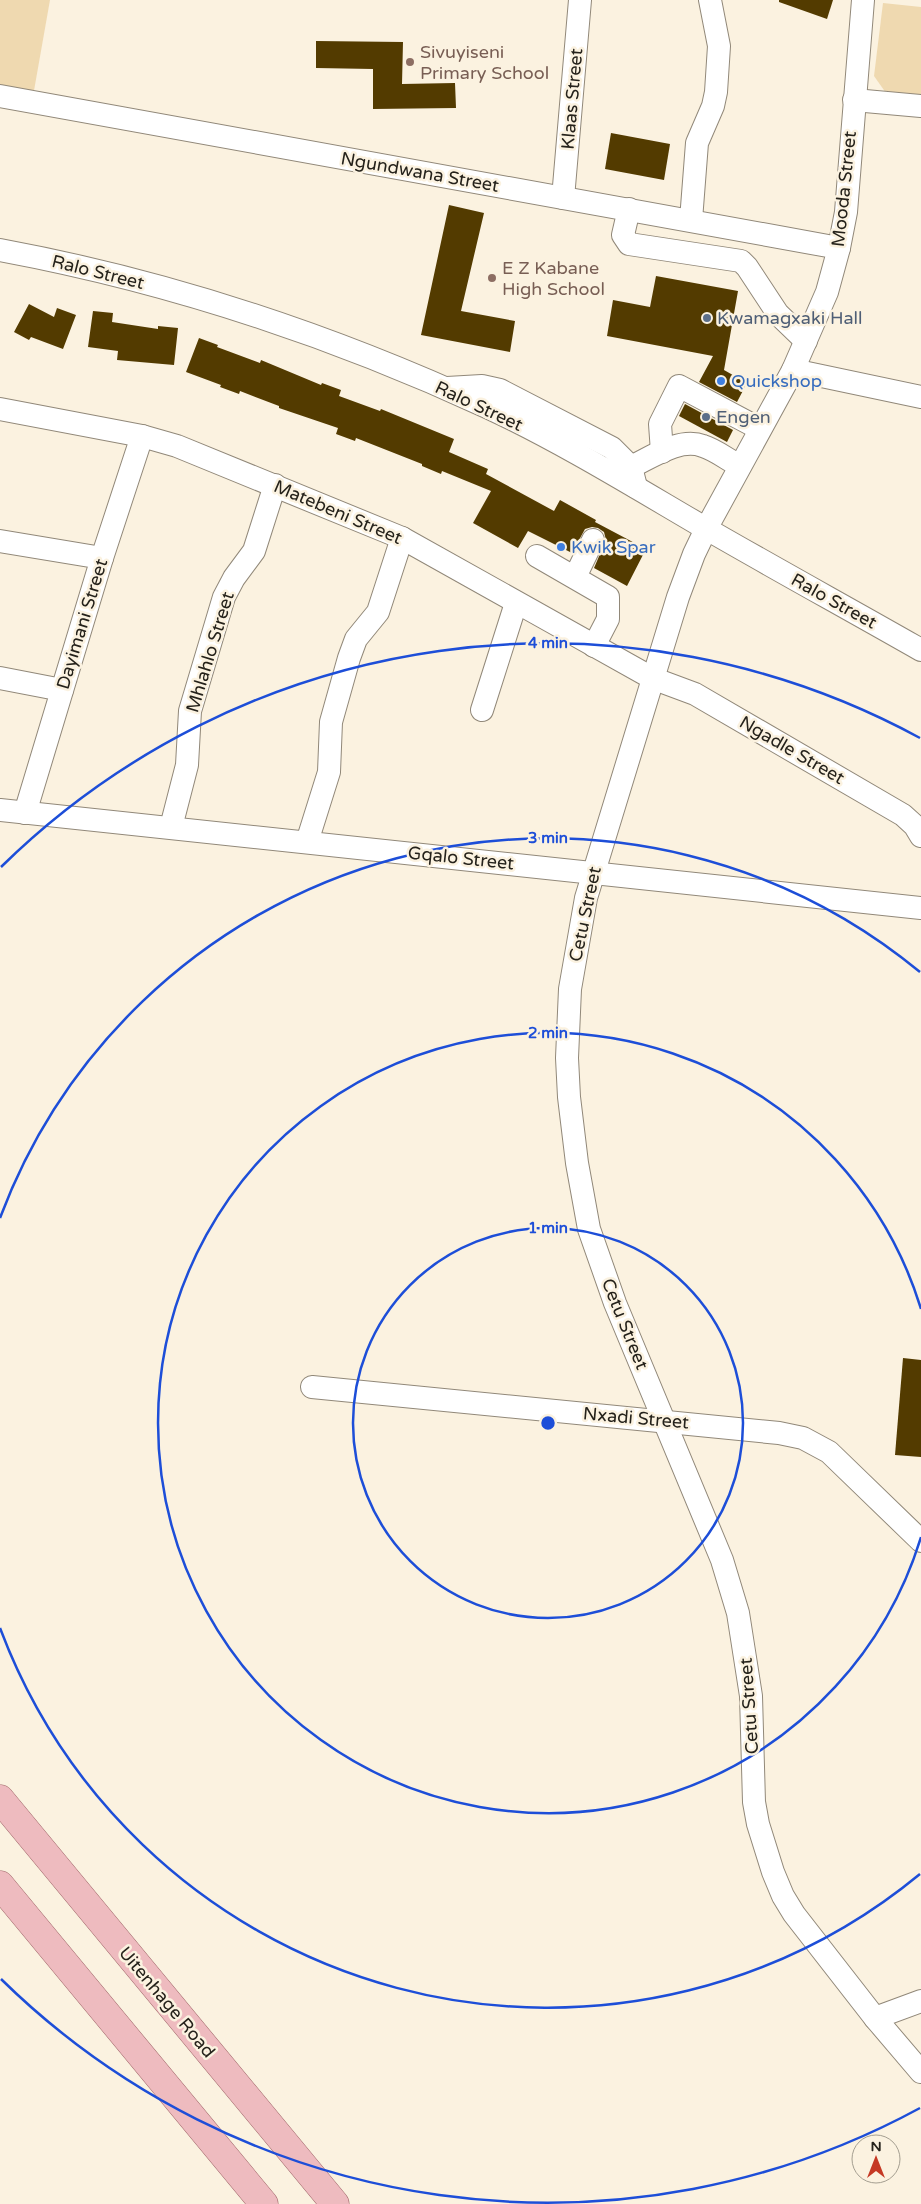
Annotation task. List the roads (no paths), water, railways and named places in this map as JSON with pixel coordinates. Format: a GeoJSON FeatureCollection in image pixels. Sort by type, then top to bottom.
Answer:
{"type":"FeatureCollection","features":[{"type":"Feature","properties":{"kind":"main road","name":"Uitenhage Road"},"geometry":{"type":"LineString","coordinates":[[0,1799],[335,2204]]}},
{"type":"Feature","properties":{"kind":"main road"},"geometry":{"type":"LineString","coordinates":[[0,1885],[264,2204]]}},
{"type":"Feature","properties":{"kind":"street","name":"Klaas Street"},"geometry":{"type":"LineString","coordinates":[[564,198],[580,0]]}},
{"type":"Feature","properties":{"kind":"street"},"geometry":{"type":"LineString","coordinates":[[691,220],[698,143],[713,106],[716,92],[719,46],[710,0]]}},
{"type":"Feature","properties":{"kind":"street","name":"Mooda Street"},"geometry":{"type":"LineString","coordinates":[[706,529],[793,370],[827,292],[839,248],[846,212],[863,0]]}},
{"type":"Feature","properties":{"kind":"street","name":"Ngundwana Street"},"geometry":{"type":"LineString","coordinates":[[0,96],[839,248]]}},
{"type":"Feature","properties":{"kind":"street"},"geometry":{"type":"LineString","coordinates":[[854,100],[921,106]]}},
{"type":"Feature","properties":{"kind":"street"},"geometry":{"type":"LineString","coordinates":[[629,209],[623,235],[629,244],[741,261],[778,314],[806,340]]}},
{"type":"Feature","properties":{"kind":"street","name":"Ralo Street"},"geometry":{"type":"LineString","coordinates":[[0,250],[101,272],[268,320],[444,388],[633,477],[706,529],[921,650]]}},
{"type":"Feature","properties":{"kind":"street"},"geometry":{"type":"LineString","coordinates":[[793,370],[921,397]]}},
{"type":"Feature","properties":{"kind":"street"},"geometry":{"type":"LineString","coordinates":[[662,452],[660,424],[679,386],[760,430]]}},
{"type":"Feature","properties":{"kind":"street","name":"Matebeni Street"},"geometry":{"type":"LineString","coordinates":[[0,409],[142,436],[177,446],[275,485],[402,538],[652,678]]}},
{"type":"Feature","properties":{"kind":"street","name":"Dayimani Street"},"geometry":{"type":"LineString","coordinates":[[25,813],[102,558],[142,436]]}},
{"type":"Feature","properties":{"kind":"street"},"geometry":{"type":"LineString","coordinates":[[633,477],[662,452],[681,444],[690,443],[703,445],[740,466]]}},
{"type":"Feature","properties":{"kind":"street","name":"Mhlahlo Street"},"geometry":{"type":"LineString","coordinates":[[171,827],[188,760],[190,711],[224,597],[234,578],[254,551],[275,485]]}},
{"type":"Feature","properties":{"kind":"street","name":"Cetu Street"},"geometry":{"type":"LineString","coordinates":[[706,529],[688,569],[652,678],[593,872],[575,952],[568,1023],[569,1097],[577,1163],[589,1230],[722,1560],[738,1613],[751,1696],[754,1802],[767,1856],[783,1896],[794,1914],[875,2018],[921,2072]]}},
{"type":"Feature","properties":{"kind":"street"},"geometry":{"type":"LineString","coordinates":[[307,842],[329,772],[331,722],[353,645],[361,631],[378,612],[402,538]]}},
{"type":"Feature","properties":{"kind":"street"},"geometry":{"type":"LineString","coordinates":[[575,577],[594,540]]}},
{"type":"Feature","properties":{"kind":"street"},"geometry":{"type":"LineString","coordinates":[[0,541],[102,558]]}},
{"type":"Feature","properties":{"kind":"street"},"geometry":{"type":"LineString","coordinates":[[537,556],[606,594],[609,600],[608,619],[594,646]]}},
{"type":"Feature","properties":{"kind":"street"},"geometry":{"type":"LineString","coordinates":[[482,710],[516,603]]}},
{"type":"Feature","properties":{"kind":"street"},"geometry":{"type":"LineString","coordinates":[[0,678],[62,690]]}},
{"type":"Feature","properties":{"kind":"street","name":"Ngadle Street"},"geometry":{"type":"LineString","coordinates":[[652,678],[695,694],[903,815],[915,826],[921,836]]}},
{"type":"Feature","properties":{"kind":"street","name":"Gqalo Street"},"geometry":{"type":"LineString","coordinates":[[0,810],[593,872],[626,878],[921,902]]}},
{"type":"Feature","properties":{"kind":"street","name":"Nxadi Street"},"geometry":{"type":"LineString","coordinates":[[312,1387],[786,1434],[814,1443],[829,1452],[921,1541]]}},
{"type":"Feature","properties":{"kind":"street"},"geometry":{"type":"LineString","coordinates":[[875,2018],[921,2001]]}},
{"type":"Feature","properties":{"kind":"place","name":"Sivuyiseni Primary School"},"geometry":{"type":"Point","coordinates":[410,62]}},
{"type":"Feature","properties":{"kind":"place","name":"E Z Kabane High School"},"geometry":{"type":"Point","coordinates":[492,278]}},
{"type":"Feature","properties":{"kind":"place","name":"Kwamagxaki Hall"},"geometry":{"type":"Point","coordinates":[707,318]}},
{"type":"Feature","properties":{"kind":"place","name":"Quickshop"},"geometry":{"type":"Point","coordinates":[721,381]}},
{"type":"Feature","properties":{"kind":"place","name":"Engen"},"geometry":{"type":"Point","coordinates":[706,417]}},
{"type":"Feature","properties":{"kind":"place","name":"Kwik Spar"},"geometry":{"type":"Point","coordinates":[561,547]}}]}
